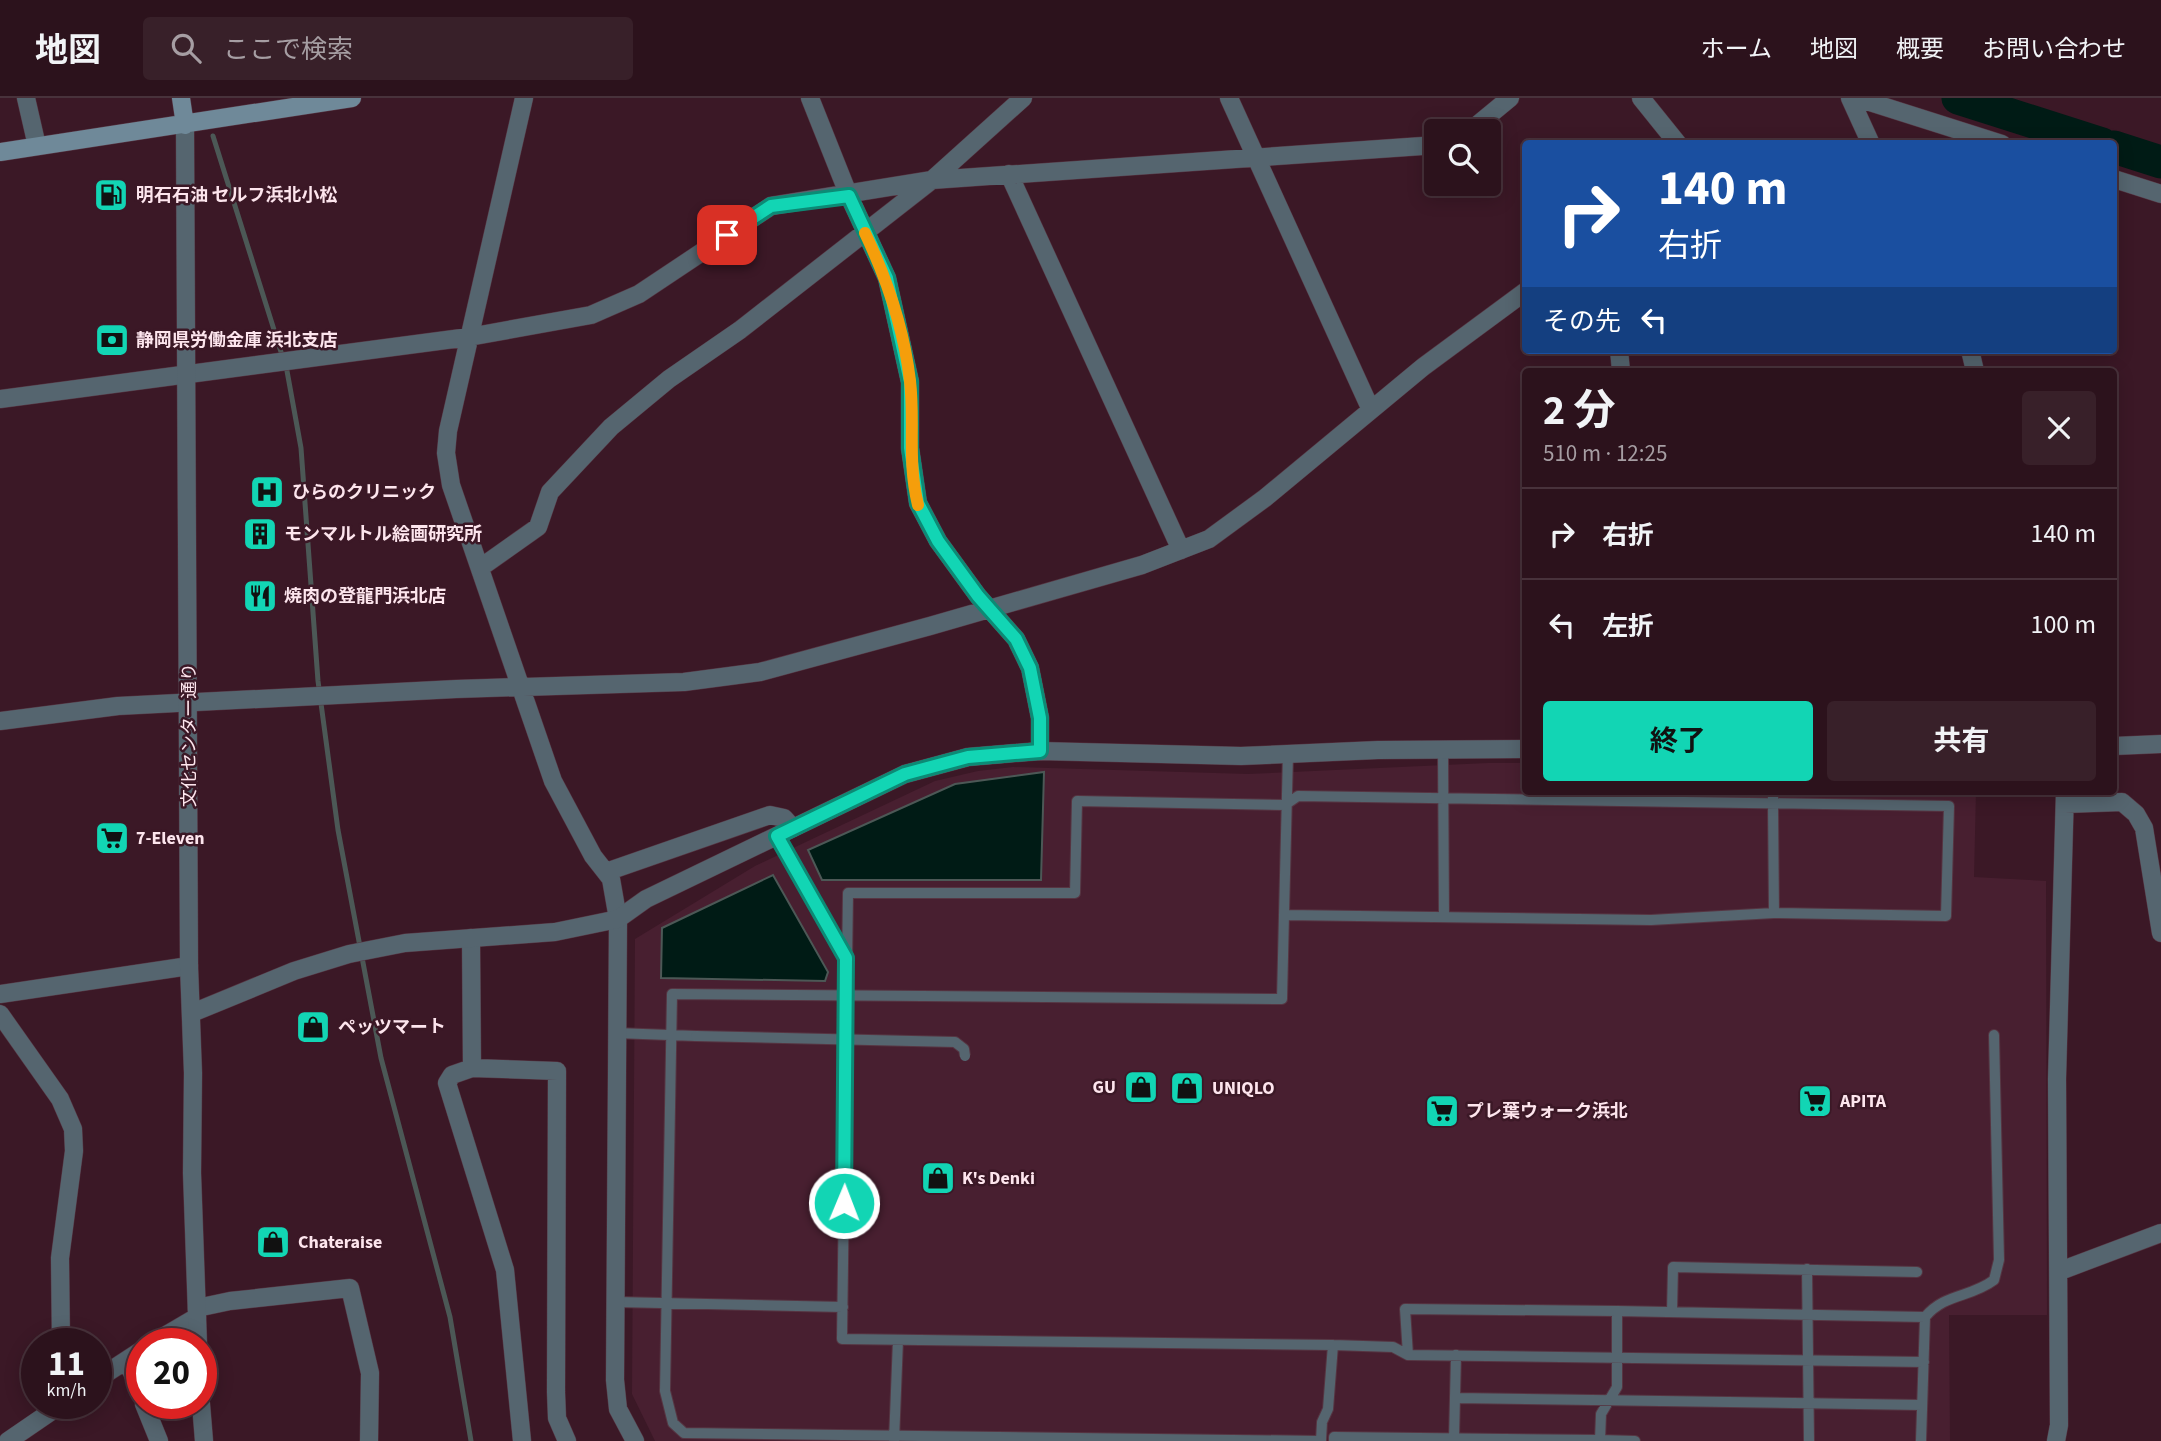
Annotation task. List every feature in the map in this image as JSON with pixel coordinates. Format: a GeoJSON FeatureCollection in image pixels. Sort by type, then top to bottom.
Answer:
{"type":"FeatureCollection","features":[{"type":"Feature","properties":{"kind":"main road"},"geometry":{"type":"LineString","coordinates":[[181,98],[185,125]]}},
{"type":"Feature","properties":{"kind":"main road"},"geometry":{"type":"LineString","coordinates":[[0,152],[352,98]]}},
{"type":"Feature","properties":{"kind":"street"},"geometry":{"type":"LineString","coordinates":[[26,98],[37,146]]}},
{"type":"Feature","properties":{"kind":"street"},"geometry":{"type":"LineString","coordinates":[[524,98],[448,431],[446,453],[450,485],[553,781],[593,856],[615,888],[618,919],[616,1397],[629,1439]]}},
{"type":"Feature","properties":{"kind":"street"},"geometry":{"type":"LineString","coordinates":[[810,98],[849,196],[887,278],[910,382],[910,448],[918,503],[938,541],[989,609],[1016,639],[1030,668],[1040,718],[1040,751]]}},
{"type":"Feature","properties":{"kind":"street"},"geometry":{"type":"LineString","coordinates":[[480,568],[537,527],[550,492],[611,427],[669,379],[740,330],[932,180],[1023,98]]}},
{"type":"Feature","properties":{"kind":"street"},"geometry":{"type":"LineString","coordinates":[[1229,98],[1371,411]]}},
{"type":"Feature","properties":{"kind":"street"},"geometry":{"type":"LineString","coordinates":[[1485,119],[1510,98]]}},
{"type":"Feature","properties":{"kind":"street"},"geometry":{"type":"LineString","coordinates":[[1640,98],[1675,140]]}},
{"type":"Feature","properties":{"kind":"street"},"geometry":{"type":"LineString","coordinates":[[1850,98],[1869,140]]}},
{"type":"Feature","properties":{"kind":"street"},"geometry":{"type":"LineString","coordinates":[[1857,98],[1989,140]]}},
{"type":"Feature","properties":{"kind":"street","name":"文化センター通り"},"geometry":{"type":"LineString","coordinates":[[185,125],[189,966],[198,1328]]}},
{"type":"Feature","properties":{"kind":"street"},"geometry":{"type":"LineString","coordinates":[[0,399],[469,337],[591,315],[639,294],[771,206],[849,196],[932,180],[1424,146]]}},
{"type":"Feature","properties":{"kind":"street"},"geometry":{"type":"LineString","coordinates":[[1009,174],[1181,550]]}},
{"type":"Feature","properties":{"kind":"street"},"geometry":{"type":"LineString","coordinates":[[2117,180],[2161,194]]}},
{"type":"Feature","properties":{"kind":"street"},"geometry":{"type":"LineString","coordinates":[[0,721],[59,711],[189,702],[684,682],[760,672],[989,609],[1142,565],[1209,539],[1423,367],[1522,294]]}},
{"type":"Feature","properties":{"kind":"street"},"geometry":{"type":"LineString","coordinates":[[2117,746],[2161,744]]}},
{"type":"Feature","properties":{"kind":"street"},"geometry":{"type":"LineString","coordinates":[[192,1013],[294,971],[349,954],[405,943],[555,932],[618,919],[646,899],[905,774],[968,757],[1040,751],[1241,757],[1443,749],[1522,749]]}},
{"type":"Feature","properties":{"kind":"street"},"geometry":{"type":"LineString","coordinates":[[2056,1441],[2059,1425],[2060,1271],[2057,1079],[2065,798],[2122,802],[2136,814],[2144,828],[2161,933]]}},
{"type":"Feature","properties":{"kind":"street"},"geometry":{"type":"LineString","coordinates":[[606,872],[764,817],[784,818],[785,832]]}},
{"type":"Feature","properties":{"kind":"street"},"geometry":{"type":"LineString","coordinates":[[471,938],[472,1068]]}},
{"type":"Feature","properties":{"kind":"street"},"geometry":{"type":"LineString","coordinates":[[0,994],[189,966]]}},
{"type":"Feature","properties":{"kind":"street"},"geometry":{"type":"LineString","coordinates":[[0,1014],[60,1099],[73,1129],[74,1151],[60,1258],[61,1328]]}},
{"type":"Feature","properties":{"kind":"street"},"geometry":{"type":"LineString","coordinates":[[522,1441],[505,1270],[447,1083],[452,1075],[472,1068],[557,1071],[556,1392],[557,1418],[567,1441]]}},
{"type":"Feature","properties":{"kind":"street"},"geometry":{"type":"LineString","coordinates":[[2060,1271],[2161,1233]]}},
{"type":"Feature","properties":{"kind":"street"},"geometry":{"type":"LineString","coordinates":[[174,1328],[197,1312],[230,1301],[349,1288],[369,1373],[369,1441]]}},
{"type":"Feature","properties":{"kind":"street"},"geometry":{"type":"LineString","coordinates":[[8,1441],[34,1433],[48,1419]]}},
{"type":"Feature","properties":{"kind":"street"},"geometry":{"type":"LineString","coordinates":[[150,1419],[159,1441]]}},
{"type":"Feature","properties":{"kind":"street"},"geometry":{"type":"LineString","coordinates":[[202,1419],[204,1441]]}},
{"type":"Feature","properties":{"kind":"lane"},"geometry":{"type":"LineString","coordinates":[[1443,749],[1444,917]]}},
{"type":"Feature","properties":{"kind":"lane"},"geometry":{"type":"LineString","coordinates":[[1288,754],[1282,999],[672,994],[665,1391],[673,1423],[684,1433],[894,1438],[1321,1441],[1322,1422],[1328,1409],[1333,1345]]}},
{"type":"Feature","properties":{"kind":"lane"},"geometry":{"type":"LineString","coordinates":[[1773,795],[1774,913]]}},
{"type":"Feature","properties":{"kind":"lane"},"geometry":{"type":"LineString","coordinates":[[1284,915],[1651,919],[1774,913],[1946,916],[1949,806],[1298,796],[1285,805],[1077,801],[1076,892],[848,893],[842,1339],[1333,1345],[1393,1347],[1408,1354],[1808,1358],[1924,1362]]}},
{"type":"Feature","properties":{"kind":"lane"},"geometry":{"type":"LineString","coordinates":[[785,832],[846,958]]}},
{"type":"Feature","properties":{"kind":"lane"},"geometry":{"type":"LineString","coordinates":[[616,1033],[955,1042],[964,1049],[965,1056]]}},
{"type":"Feature","properties":{"kind":"lane"},"geometry":{"type":"LineString","coordinates":[[1921,1441],[1925,1317],[1936,1304],[1984,1287],[1994,1280],[1999,1260],[1994,1035]]}},
{"type":"Feature","properties":{"kind":"lane"},"geometry":{"type":"LineString","coordinates":[[1672,1312],[1673,1267],[1917,1272]]}},
{"type":"Feature","properties":{"kind":"lane"},"geometry":{"type":"LineString","coordinates":[[1807,1269],[1809,1441]]}},
{"type":"Feature","properties":{"kind":"lane"},"geometry":{"type":"LineString","coordinates":[[616,1302],[843,1307]]}},
{"type":"Feature","properties":{"kind":"lane"},"geometry":{"type":"LineString","coordinates":[[1408,1354],[1405,1309],[1807,1313],[1925,1317]]}},
{"type":"Feature","properties":{"kind":"lane"},"geometry":{"type":"LineString","coordinates":[[1600,1440],[1601,1414],[1618,1387],[1617,1311]]}},
{"type":"Feature","properties":{"kind":"lane"},"geometry":{"type":"LineString","coordinates":[[894,1438],[898,1340]]}},
{"type":"Feature","properties":{"kind":"lane"},"geometry":{"type":"LineString","coordinates":[[1454,1439],[1456,1355]]}},
{"type":"Feature","properties":{"kind":"lane"},"geometry":{"type":"LineString","coordinates":[[1455,1398],[1922,1405]]}},
{"type":"Feature","properties":{"kind":"lane"},"geometry":{"type":"LineString","coordinates":[[1334,1441],[1334,1437],[1635,1441]]}},
{"type":"Feature","properties":{"kind":"shaded area"},"geometry":{"type":"Polygon","coordinates":[[[1522,763],[1522,795],[1976,795],[1974,877],[2046,881],[2047,1315],[1949,1315],[1950,1441],[655,1441],[632,1394],[635,939],[755,866],[935,781],[978,771],[1013,767],[1248,774],[1522,763]]]}},
{"type":"Feature","properties":{"kind":"shaded area"},"geometry":{"type":"Polygon","coordinates":[[[1044,772],[1041,880],[822,880],[808,850],[955,784],[1044,772]]]}},
{"type":"Feature","properties":{"kind":"shaded area"},"geometry":{"type":"Polygon","coordinates":[[[773,875],[828,972],[825,981],[661,978],[662,928],[773,875]]]}},
{"type":"Feature","properties":{"kind":"waterway"},"geometry":{"type":"LineString","coordinates":[[1958,98],[2089,140]]}},
{"type":"Feature","properties":{"kind":"waterway"},"geometry":{"type":"LineString","coordinates":[[213,136],[287,371],[301,448],[318,681],[338,830],[381,1058],[450,1317],[471,1441]]}},
{"type":"Feature","properties":{"kind":"waterway"},"geometry":{"type":"LineString","coordinates":[[2117,148],[2161,162]]}},
{"type":"Feature","properties":{"kind":"slow traffic"},"geometry":{"type":"LineString","coordinates":[[865,233],[887,278],[910,382],[910,448],[918,505]]}},
{"type":"Feature","properties":{"kind":"place","name":"明石石油 セルフ浜北小松"},"geometry":{"type":"Point","coordinates":[111,195]}},
{"type":"Feature","properties":{"kind":"place","name":"静岡県労働金庫 浜北支店"},"geometry":{"type":"Point","coordinates":[112,340]}},
{"type":"Feature","properties":{"kind":"place","name":"ひらのクリニック"},"geometry":{"type":"Point","coordinates":[267,492]}},
{"type":"Feature","properties":{"kind":"place","name":"モンマルトル絵画研究所"},"geometry":{"type":"Point","coordinates":[260,534]}},
{"type":"Feature","properties":{"kind":"place","name":"焼肉の登龍門浜北店"},"geometry":{"type":"Point","coordinates":[260,596]}},
{"type":"Feature","properties":{"kind":"place","name":"7-Eleven"},"geometry":{"type":"Point","coordinates":[112,838]}},
{"type":"Feature","properties":{"kind":"place","name":"ペッツマート"},"geometry":{"type":"Point","coordinates":[313,1027]}},
{"type":"Feature","properties":{"kind":"place","name":"GU"},"geometry":{"type":"Point","coordinates":[1141,1087]}},
{"type":"Feature","properties":{"kind":"place","name":"UNIQLO"},"geometry":{"type":"Point","coordinates":[1187,1088]}},
{"type":"Feature","properties":{"kind":"place","name":"APITA"},"geometry":{"type":"Point","coordinates":[1815,1101]}},
{"type":"Feature","properties":{"kind":"place","name":"プレ葉ウォーク浜北"},"geometry":{"type":"Point","coordinates":[1442,1111]}},
{"type":"Feature","properties":{"kind":"place","name":"K's Denki"},"geometry":{"type":"Point","coordinates":[938,1178]}},
{"type":"Feature","properties":{"kind":"place","name":"Chateraise"},"geometry":{"type":"Point","coordinates":[273,1242]}},
{"type":"Feature","properties":{"kind":"route"},"geometry":{"type":"LineString","coordinates":[[727,235],[771,206],[849,196],[887,278],[910,382],[910,448],[918,503],[938,541],[978,596],[1016,639],[1030,668],[1040,718],[1040,751],[968,757],[905,774],[777,836],[846,958],[844,1203]]}}]}
